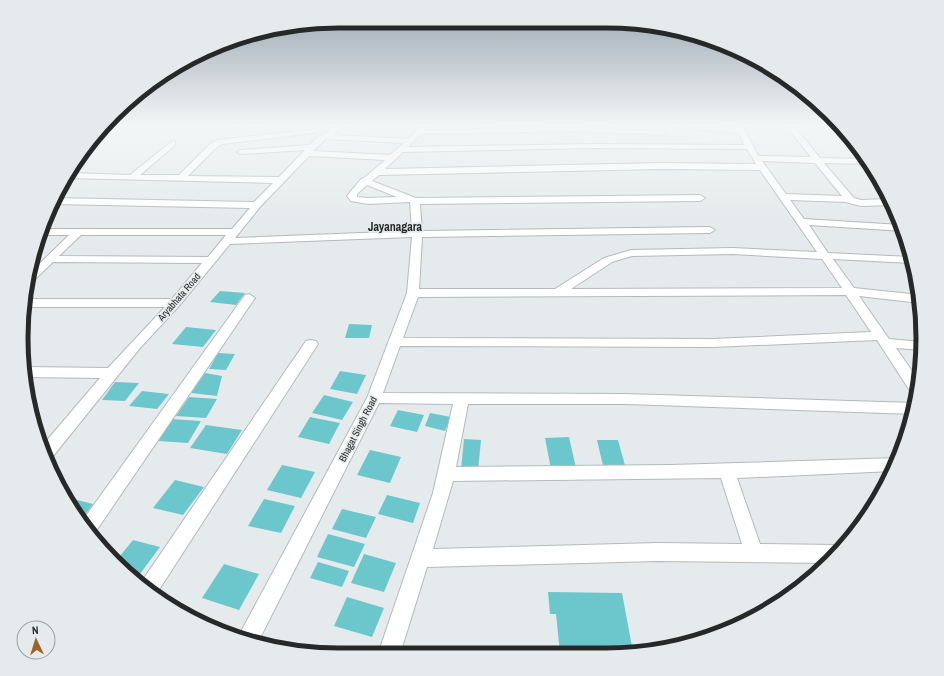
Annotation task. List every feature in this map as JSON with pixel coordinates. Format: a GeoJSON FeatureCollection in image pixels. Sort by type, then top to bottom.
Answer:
{"type":"FeatureCollection","features":[{"type":"Feature","properties":{"kind":"street"},"geometry":{"type":"LineString","coordinates":[[132,177],[155,158]]}},
{"type":"Feature","properties":{"kind":"street"},"geometry":{"type":"LineString","coordinates":[[181,178],[201,158]]}},
{"type":"Feature","properties":{"kind":"street","name":"Aryabhata Road"},"geometry":{"type":"LineString","coordinates":[[49,449],[212,260],[257,205],[300,158]]}},
{"type":"Feature","properties":{"kind":"street"},"geometry":{"type":"LineString","coordinates":[[392,158],[364,181],[353,193],[352,196],[354,199],[368,201],[700,198]]}},
{"type":"Feature","properties":{"kind":"street"},"geometry":{"type":"LineString","coordinates":[[376,172],[576,158]]}},
{"type":"Feature","properties":{"kind":"street"},"geometry":{"type":"LineString","coordinates":[[607,158],[661,166],[763,167]]}},
{"type":"Feature","properties":{"kind":"street"},"geometry":{"type":"LineString","coordinates":[[756,158],[861,162]]}},
{"type":"Feature","properties":{"kind":"street"},"geometry":{"type":"LineString","coordinates":[[756,158],[785,197],[912,383]]}},
{"type":"Feature","properties":{"kind":"street"},"geometry":{"type":"LineString","coordinates":[[814,158],[850,200]]}},
{"type":"Feature","properties":{"kind":"street"},"geometry":{"type":"LineString","coordinates":[[74,176],[281,180]]}},
{"type":"Feature","properties":{"kind":"street"},"geometry":{"type":"LineString","coordinates":[[364,181],[412,200]]}},
{"type":"Feature","properties":{"kind":"street"},"geometry":{"type":"LineString","coordinates":[[785,197],[850,200],[861,203],[885,202]]}},
{"type":"Feature","properties":{"kind":"street","name":"Bhagat Singh Road"},"geometry":{"type":"LineString","coordinates":[[250,635],[374,398],[395,342],[413,293],[417,234],[412,200]]}},
{"type":"Feature","properties":{"kind":"street"},"geometry":{"type":"LineString","coordinates":[[60,201],[257,205]]}},
{"type":"Feature","properties":{"kind":"street"},"geometry":{"type":"LineString","coordinates":[[802,222],[896,228]]}},
{"type":"Feature","properties":{"kind":"street"},"geometry":{"type":"LineString","coordinates":[[47,232],[231,236],[710,230]]}},
{"type":"Feature","properties":{"kind":"street"},"geometry":{"type":"LineString","coordinates":[[35,273],[78,232]]}},
{"type":"Feature","properties":{"kind":"street"},"geometry":{"type":"LineString","coordinates":[[558,292],[608,260],[631,253],[733,251],[905,260]]}},
{"type":"Feature","properties":{"kind":"street"},"geometry":{"type":"LineString","coordinates":[[50,259],[212,260]]}},
{"type":"Feature","properties":{"kind":"street"},"geometry":{"type":"LineString","coordinates":[[413,293],[850,291],[913,298]]}},
{"type":"Feature","properties":{"kind":"street"},"geometry":{"type":"LineString","coordinates":[[90,525],[249,298]]}},
{"type":"Feature","properties":{"kind":"street"},"geometry":{"type":"LineString","coordinates":[[30,303],[175,303]]}},
{"type":"Feature","properties":{"kind":"street"},"geometry":{"type":"LineString","coordinates":[[395,342],[712,343],[883,340],[916,345]]}},
{"type":"Feature","properties":{"kind":"street"},"geometry":{"type":"LineString","coordinates":[[151,585],[310,344]]}},
{"type":"Feature","properties":{"kind":"street"},"geometry":{"type":"LineString","coordinates":[[30,372],[113,373]]}},
{"type":"Feature","properties":{"kind":"street"},"geometry":{"type":"LineString","coordinates":[[374,398],[626,399],[908,408]]}},
{"type":"Feature","properties":{"kind":"street"},"geometry":{"type":"LineString","coordinates":[[390,648],[442,493],[462,398]]}},
{"type":"Feature","properties":{"kind":"street"},"geometry":{"type":"LineString","coordinates":[[446,474],[727,472],[889,464]]}},
{"type":"Feature","properties":{"kind":"street"},"geometry":{"type":"LineString","coordinates":[[727,472],[754,553]]}},
{"type":"Feature","properties":{"kind":"street"},"geometry":{"type":"LineString","coordinates":[[420,558],[658,552],[828,554]]}},
{"type":"Feature","properties":{"kind":"building"},"geometry":{"type":"Polygon","coordinates":[[[220,291],[245,293],[236,305],[210,302],[220,291]]]}},
{"type":"Feature","properties":{"kind":"building"},"geometry":{"type":"Polygon","coordinates":[[[349,324],[372,325],[369,338],[345,338],[349,324]]]}},
{"type":"Feature","properties":{"kind":"building"},"geometry":{"type":"Polygon","coordinates":[[[186,327],[216,330],[203,347],[172,344],[186,327]]]}},
{"type":"Feature","properties":{"kind":"building"},"geometry":{"type":"Polygon","coordinates":[[[218,353],[235,354],[226,370],[209,369],[218,353]]]}},
{"type":"Feature","properties":{"kind":"building"},"geometry":{"type":"Polygon","coordinates":[[[340,371],[366,375],[357,394],[330,389],[340,371]]]}},
{"type":"Feature","properties":{"kind":"building"},"geometry":{"type":"Polygon","coordinates":[[[205,373],[222,376],[217,396],[191,393],[205,373]]]}},
{"type":"Feature","properties":{"kind":"building"},"geometry":{"type":"Polygon","coordinates":[[[115,382],[139,383],[125,401],[102,400],[115,382]]]}},
{"type":"Feature","properties":{"kind":"building"},"geometry":{"type":"Polygon","coordinates":[[[142,391],[169,394],[157,409],[129,406],[142,391]]]}},
{"type":"Feature","properties":{"kind":"building"},"geometry":{"type":"Polygon","coordinates":[[[324,395],[353,402],[342,420],[312,413],[324,395]]]}},
{"type":"Feature","properties":{"kind":"building"},"geometry":{"type":"Polygon","coordinates":[[[189,397],[217,399],[206,418],[176,416],[189,397]]]}},
{"type":"Feature","properties":{"kind":"building"},"geometry":{"type":"Polygon","coordinates":[[[398,410],[424,415],[417,432],[390,426],[398,410]]]}},
{"type":"Feature","properties":{"kind":"building"},"geometry":{"type":"Polygon","coordinates":[[[430,413],[451,417],[445,431],[425,426],[430,413]]]}},
{"type":"Feature","properties":{"kind":"building"},"geometry":{"type":"Polygon","coordinates":[[[310,417],[340,423],[329,444],[298,437],[310,417]]]}},
{"type":"Feature","properties":{"kind":"building"},"geometry":{"type":"Polygon","coordinates":[[[172,419],[201,421],[188,443],[158,441],[172,419]]]}},
{"type":"Feature","properties":{"kind":"building"},"geometry":{"type":"Polygon","coordinates":[[[206,425],[242,430],[227,454],[190,448],[206,425]]]}},
{"type":"Feature","properties":{"kind":"building"},"geometry":{"type":"Polygon","coordinates":[[[569,437],[576,468],[551,469],[545,438],[569,437]]]}},
{"type":"Feature","properties":{"kind":"building"},"geometry":{"type":"Polygon","coordinates":[[[464,439],[481,440],[478,471],[461,470],[464,439]]]}},
{"type":"Feature","properties":{"kind":"building"},"geometry":{"type":"Polygon","coordinates":[[[597,440],[618,440],[626,469],[604,470],[597,440]]]}},
{"type":"Feature","properties":{"kind":"building"},"geometry":{"type":"Polygon","coordinates":[[[370,450],[401,457],[390,483],[357,475],[370,450]]]}},
{"type":"Feature","properties":{"kind":"building"},"geometry":{"type":"Polygon","coordinates":[[[282,465],[315,472],[301,498],[267,490],[282,465]]]}},
{"type":"Feature","properties":{"kind":"building"},"geometry":{"type":"Polygon","coordinates":[[[175,480],[204,487],[183,515],[153,508],[175,480]]]}},
{"type":"Feature","properties":{"kind":"building"},"geometry":{"type":"Polygon","coordinates":[[[387,495],[420,503],[413,523],[378,514],[387,495]]]}},
{"type":"Feature","properties":{"kind":"building"},"geometry":{"type":"Polygon","coordinates":[[[74,499],[93,504],[84,516],[74,499]]]}},
{"type":"Feature","properties":{"kind":"building"},"geometry":{"type":"Polygon","coordinates":[[[264,499],[295,506],[281,533],[248,526],[264,499]]]}},
{"type":"Feature","properties":{"kind":"building"},"geometry":{"type":"Polygon","coordinates":[[[342,509],[376,517],[366,538],[332,529],[342,509]]]}},
{"type":"Feature","properties":{"kind":"building"},"geometry":{"type":"Polygon","coordinates":[[[328,534],[365,544],[354,567],[317,557],[328,534]]]}},
{"type":"Feature","properties":{"kind":"building"},"geometry":{"type":"Polygon","coordinates":[[[133,540],[160,547],[139,575],[119,557],[133,540]]]}},
{"type":"Feature","properties":{"kind":"building"},"geometry":{"type":"Polygon","coordinates":[[[364,554],[396,563],[384,592],[351,583],[364,554]]]}},
{"type":"Feature","properties":{"kind":"building"},"geometry":{"type":"Polygon","coordinates":[[[318,562],[349,571],[342,587],[310,578],[318,562]]]}},
{"type":"Feature","properties":{"kind":"building"},"geometry":{"type":"Polygon","coordinates":[[[224,564],[259,574],[239,610],[202,598],[224,564]]]}},
{"type":"Feature","properties":{"kind":"building"},"geometry":{"type":"Polygon","coordinates":[[[548,592],[622,593],[632,646],[559,648],[556,614],[550,614],[548,592]]]}},
{"type":"Feature","properties":{"kind":"building"},"geometry":{"type":"Polygon","coordinates":[[[347,597],[384,608],[372,637],[334,626],[347,597]]]}},
{"type":"Feature","properties":{"kind":"district","name":"Jayanagara"},"geometry":{"type":"Point","coordinates":[395,227]}}]}
